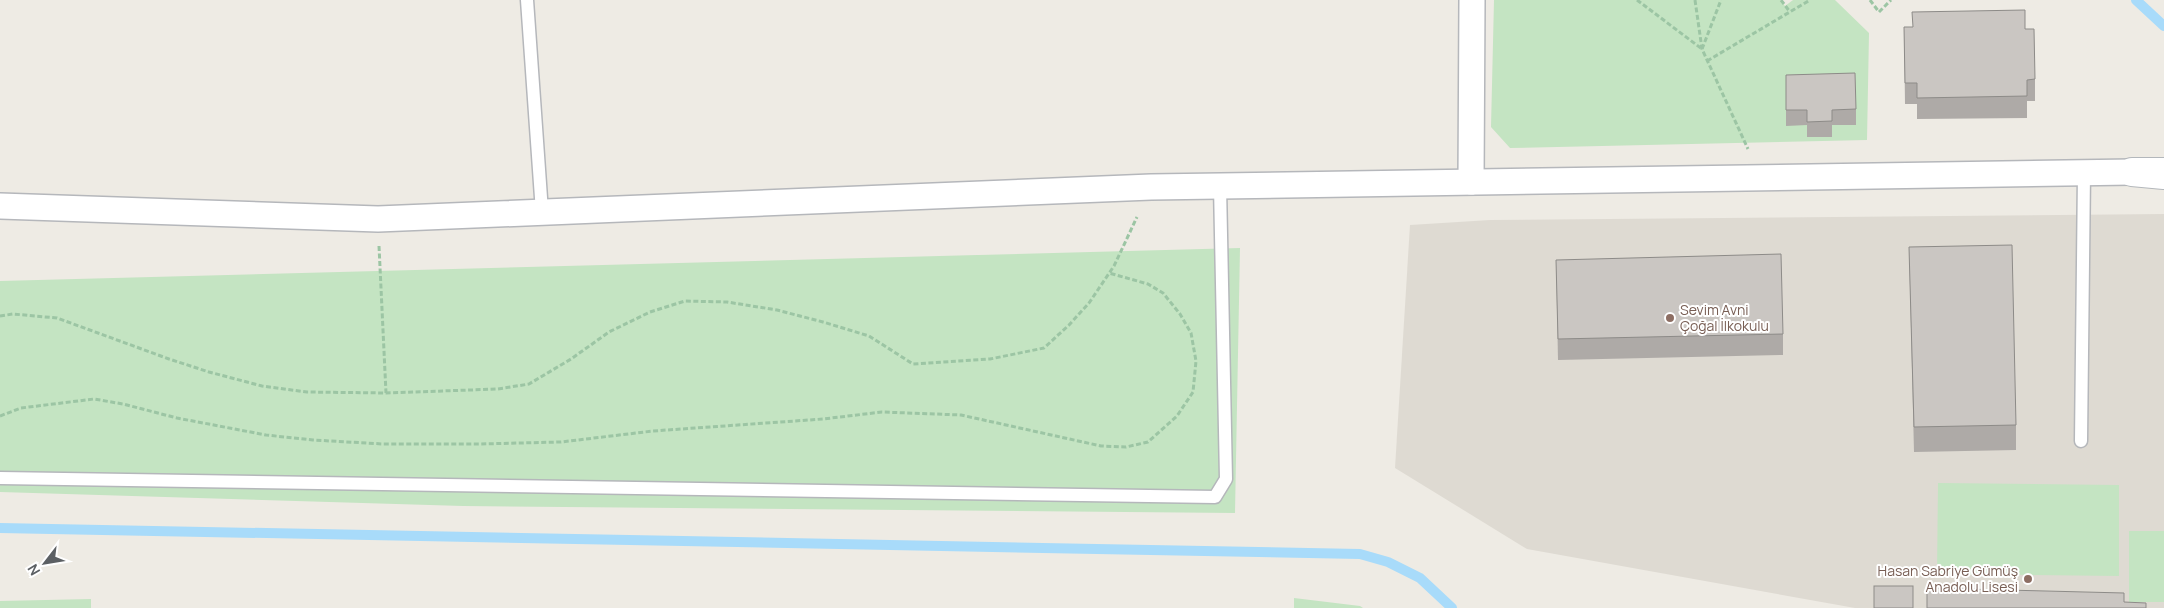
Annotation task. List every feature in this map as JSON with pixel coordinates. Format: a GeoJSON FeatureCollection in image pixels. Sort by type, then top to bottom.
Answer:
{"type":"FeatureCollection","features":[{"type":"Feature","properties":{"kind":"street"},"geometry":{"type":"LineString","coordinates":[[1471,182],[1472,0]]}},
{"type":"Feature","properties":{"kind":"street"},"geometry":{"type":"LineString","coordinates":[[0,206],[378,219],[1151,187],[1761,177],[2164,173]]}},
{"type":"Feature","properties":{"kind":"lane"},"geometry":{"type":"LineString","coordinates":[[527,0],[542,212]]}},
{"type":"Feature","properties":{"kind":"lane"},"geometry":{"type":"LineString","coordinates":[[2081,441],[2084,173]]}},
{"type":"Feature","properties":{"kind":"lane"},"geometry":{"type":"LineString","coordinates":[[0,478],[1215,498],[1226,479],[1220,186]]}},
{"type":"Feature","properties":{"kind":"path"},"geometry":{"type":"LineString","coordinates":[[1637,0],[1702,49]]}},
{"type":"Feature","properties":{"kind":"path"},"geometry":{"type":"LineString","coordinates":[[1695,0],[1702,49],[1761,177]]}},
{"type":"Feature","properties":{"kind":"path"},"geometry":{"type":"LineString","coordinates":[[1702,49],[1721,0]]}},
{"type":"Feature","properties":{"kind":"path"},"geometry":{"type":"LineString","coordinates":[[1781,0],[1790,12]]}},
{"type":"Feature","properties":{"kind":"path"},"geometry":{"type":"LineString","coordinates":[[1707,61],[1810,0]]}},
{"type":"Feature","properties":{"kind":"path"},"geometry":{"type":"LineString","coordinates":[[1870,0],[1879,12],[1891,0]]}},
{"type":"Feature","properties":{"kind":"path"},"geometry":{"type":"LineString","coordinates":[[0,316],[13,314],[57,318],[169,359],[262,386],[307,392],[386,393],[498,389],[529,384],[571,359],[610,332],[650,312],[685,302],[727,302],[778,310],[823,322],[869,336],[912,364],[990,359],[1044,348],[1089,303],[1109,273],[1151,187]]}},
{"type":"Feature","properties":{"kind":"path"},"geometry":{"type":"LineString","coordinates":[[378,219],[386,393]]}},
{"type":"Feature","properties":{"kind":"path"},"geometry":{"type":"LineString","coordinates":[[0,416],[21,408],[94,399],[124,404],[177,418],[276,436],[383,444],[480,444],[561,442],[653,431],[823,419],[882,412],[961,415],[1101,446],[1126,447],[1148,442],[1177,416],[1193,392],[1196,361],[1191,333],[1180,314],[1163,293],[1148,284],[1109,273]]}},
{"type":"Feature","properties":{"kind":"shaded area"},"geometry":{"type":"Polygon","coordinates":[[[2164,214],[2164,608],[1855,608],[1527,549],[1395,468],[1410,225],[1490,220],[2164,214]]]}},
{"type":"Feature","properties":{"kind":"green space"},"geometry":{"type":"Polygon","coordinates":[[[1494,0],[1780,0],[1785,6],[1793,0],[1835,0],[1869,33],[1867,140],[1510,148],[1491,127],[1494,0]]]}},
{"type":"Feature","properties":{"kind":"green space"},"geometry":{"type":"Polygon","coordinates":[[[1240,248],[1235,513],[463,506],[0,492],[0,281],[1240,248]]]}},
{"type":"Feature","properties":{"kind":"green space"},"geometry":{"type":"Polygon","coordinates":[[[1938,483],[2119,485],[2119,576],[1937,574],[1938,483]]]}},
{"type":"Feature","properties":{"kind":"green space"},"geometry":{"type":"Polygon","coordinates":[[[2129,531],[2164,531],[2164,602],[2129,602],[2129,531]]]}},
{"type":"Feature","properties":{"kind":"green space"},"geometry":{"type":"Polygon","coordinates":[[[1294,598],[1360,606],[1363,608],[1294,608],[1294,598]]]}},
{"type":"Feature","properties":{"kind":"green space"},"geometry":{"type":"Polygon","coordinates":[[[91,599],[91,608],[0,608],[0,601],[91,599]]]}},
{"type":"Feature","properties":{"kind":"building"},"geometry":{"type":"Polygon","coordinates":[[[2025,10],[2025,29],[2034,29],[2035,79],[2027,80],[2027,96],[1917,98],[1917,83],[1905,83],[1904,27],[1913,27],[1912,12],[2025,10]]]}},
{"type":"Feature","properties":{"kind":"building"},"geometry":{"type":"Polygon","coordinates":[[[1855,73],[1856,109],[1832,110],[1832,121],[1807,122],[1807,110],[1786,110],[1786,75],[1855,73]]]}},
{"type":"Feature","properties":{"kind":"building"},"geometry":{"type":"Polygon","coordinates":[[[2012,245],[2016,425],[1914,427],[1909,247],[2012,245]]]}},
{"type":"Feature","properties":{"kind":"building","name":"Sevim Avni Çoğal İlkokulu"},"geometry":{"type":"Polygon","coordinates":[[[1781,254],[1783,334],[1558,339],[1556,260],[1781,254]]]}},
{"type":"Feature","properties":{"kind":"building"},"geometry":{"type":"Polygon","coordinates":[[[1874,586],[1913,586],[1913,608],[1874,608],[1874,586]]]}},
{"type":"Feature","properties":{"kind":"building"},"geometry":{"type":"Polygon","coordinates":[[[1927,588],[2124,593],[2124,602],[2146,603],[2146,608],[1927,608],[1927,588]]]}},
{"type":"Feature","properties":{"kind":"waterway"},"geometry":{"type":"LineString","coordinates":[[2136,0],[2164,26]]}},
{"type":"Feature","properties":{"kind":"waterway"},"geometry":{"type":"LineString","coordinates":[[0,528],[1360,554],[1388,562],[1420,578],[1452,608]]}},
{"type":"Feature","properties":{"kind":"place","name":"Sevim Avni Çoğal İlkokulu"},"geometry":{"type":"Point","coordinates":[1670,318]}},
{"type":"Feature","properties":{"kind":"place","name":"Hasan Sabriye Gümüş Anadolu Lisesi"},"geometry":{"type":"Point","coordinates":[2028,579]}}]}
